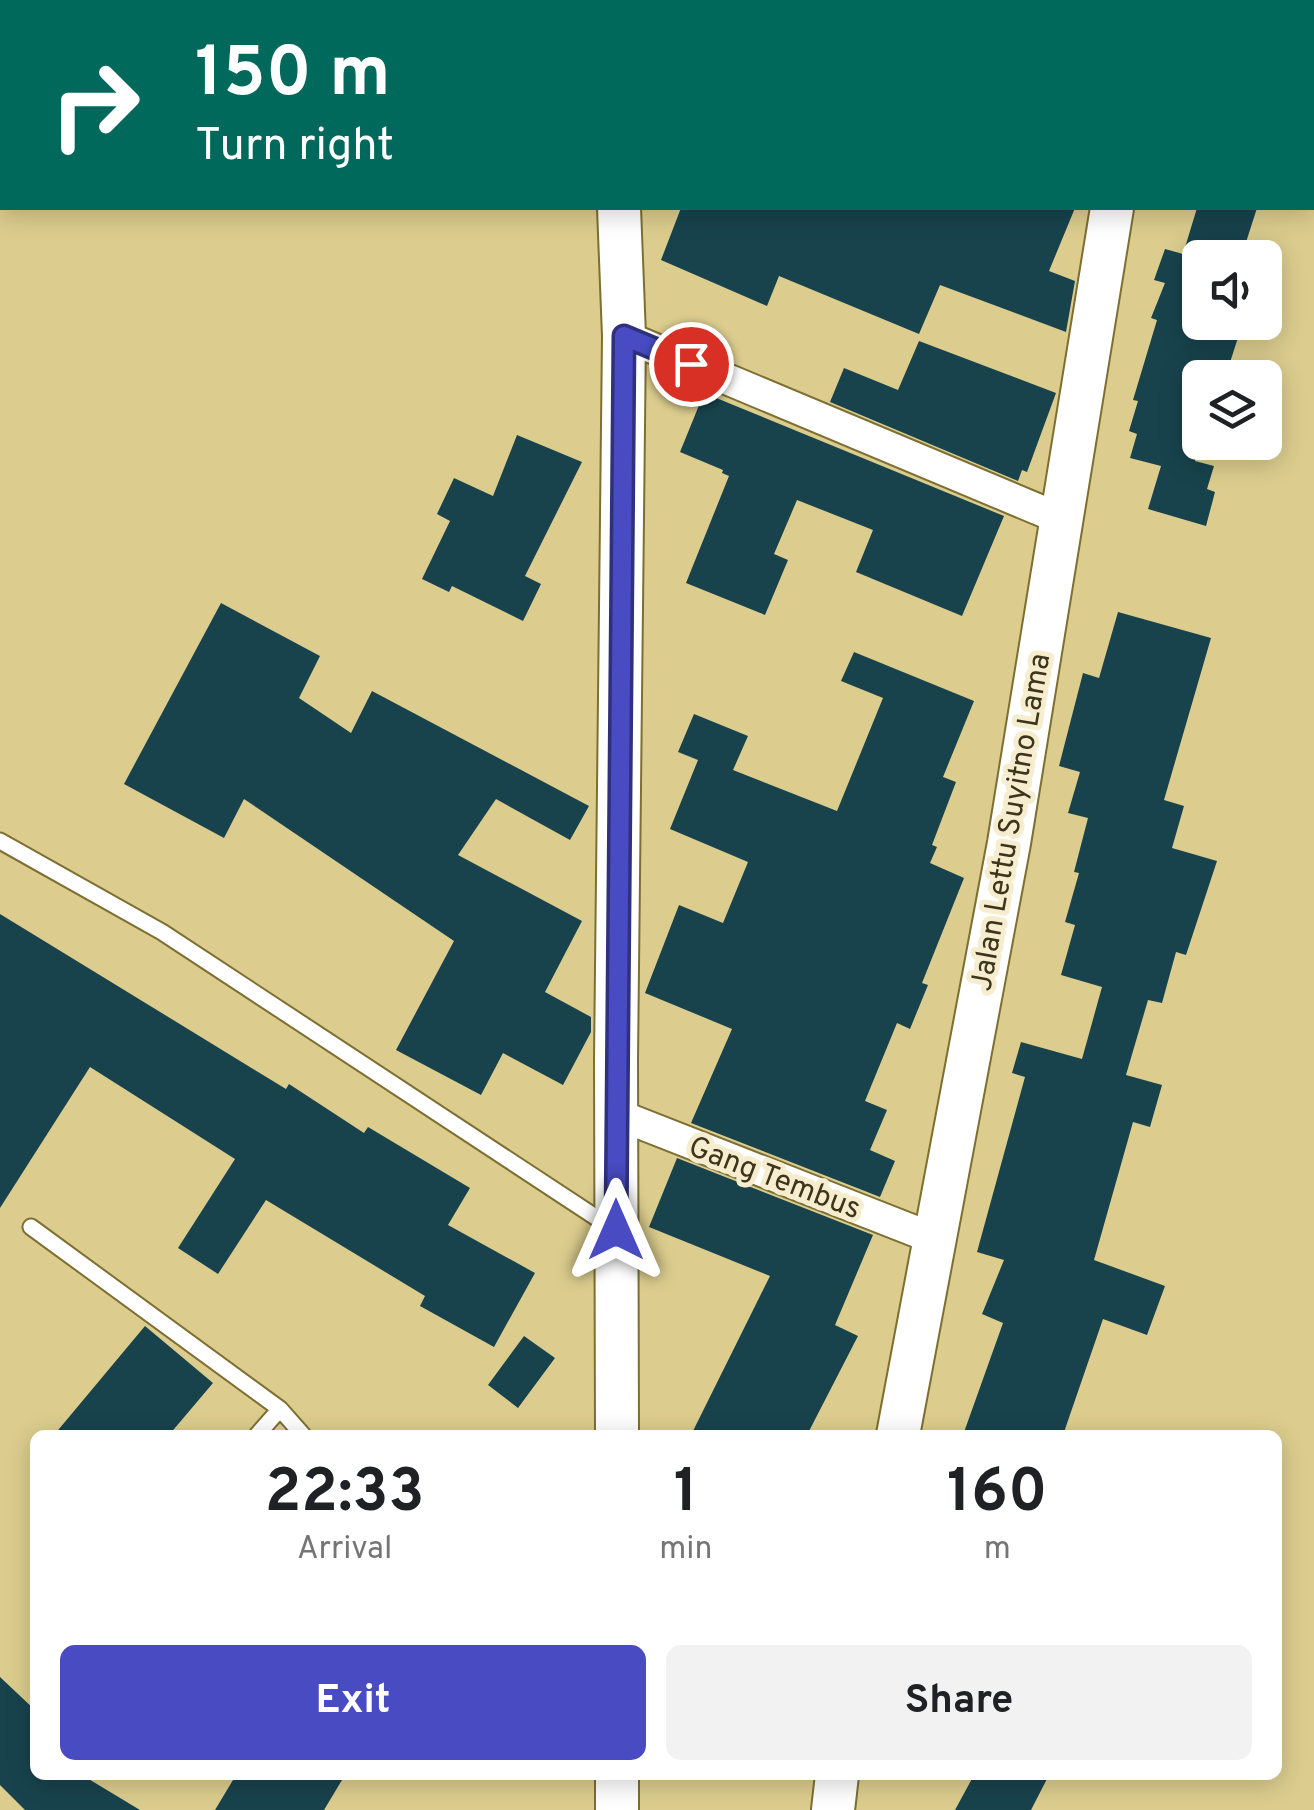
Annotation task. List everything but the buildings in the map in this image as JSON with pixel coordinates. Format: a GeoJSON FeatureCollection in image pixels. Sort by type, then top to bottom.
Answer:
{"type":"FeatureCollection","features":[{"type":"Feature","properties":{"kind":"main road"},"geometry":{"type":"LineString","coordinates":[[617,1430],[616,1114],[624,336],[619,210]]}},
{"type":"Feature","properties":{"kind":"main road","name":"Jalan Lettu Suyitno Lama"},"geometry":{"type":"LineString","coordinates":[[899,1430],[1009,843],[1112,210]]}},
{"type":"Feature","properties":{"kind":"main road"},"geometry":{"type":"LineString","coordinates":[[617,1780],[617,1810]]}},
{"type":"Feature","properties":{"kind":"main road"},"geometry":{"type":"LineString","coordinates":[[833,1810],[836,1780]]}},
{"type":"Feature","properties":{"kind":"street"},"geometry":{"type":"LineString","coordinates":[[624,336],[1061,519]]}},
{"type":"Feature","properties":{"kind":"street","name":"Gang Tembus"},"geometry":{"type":"LineString","coordinates":[[616,1114],[935,1239]]}},
{"type":"Feature","properties":{"kind":"lane"},"geometry":{"type":"LineString","coordinates":[[0,842],[162,932],[616,1230]]}},
{"type":"Feature","properties":{"kind":"lane"},"geometry":{"type":"LineString","coordinates":[[31,1226],[280,1409],[299,1430]]}},
{"type":"Feature","properties":{"kind":"lane"},"geometry":{"type":"LineString","coordinates":[[261,1430],[280,1409]]}},
{"type":"Feature","properties":{"kind":"route"},"geometry":{"type":"LineString","coordinates":[[616,1230],[624,336],[691,364]]}}]}
